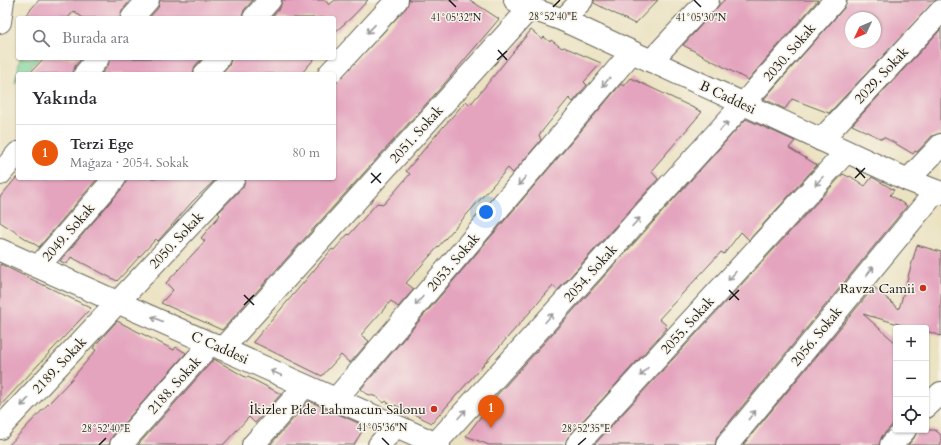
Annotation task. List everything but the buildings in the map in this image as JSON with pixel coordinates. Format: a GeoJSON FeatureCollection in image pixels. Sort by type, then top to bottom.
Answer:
{"type":"FeatureCollection","features":[{"type":"Feature","properties":{"kind":"street"},"geometry":{"type":"LineString","coordinates":[[134,16],[148,0]]}},
{"type":"Feature","properties":{"kind":"street"},"geometry":{"type":"LineString","coordinates":[[256,16],[270,0]]}},
{"type":"Feature","properties":{"kind":"street"},"geometry":{"type":"LineString","coordinates":[[331,72],[397,0]]}},
{"type":"Feature","properties":{"kind":"street"},"geometry":{"type":"LineString","coordinates":[[563,20],[582,0]]}},
{"type":"Feature","properties":{"kind":"street","name":"2053. Sokak"},"geometry":{"type":"LineString","coordinates":[[336,399],[641,57],[708,0]]}},
{"type":"Feature","properties":{"kind":"street","name":"2030. Sokak"},"geometry":{"type":"LineString","coordinates":[[744,103],[835,0]]}},
{"type":"Feature","properties":{"kind":"street","name":"B Caddesi"},"geometry":{"type":"LineString","coordinates":[[523,4],[563,20],[744,103],[846,152],[938,192]]}},
{"type":"Feature","properties":{"kind":"street","name":"2051. Sokak"},"geometry":{"type":"LineString","coordinates":[[217,346],[523,4]]}},
{"type":"Feature","properties":{"kind":"street","name":"2029. Sokak"},"geometry":{"type":"LineString","coordinates":[[821,140],[941,11]]}},
{"type":"Feature","properties":{"kind":"street"},"geometry":{"type":"LineString","coordinates":[[87,72],[96,60]]}},
{"type":"Feature","properties":{"kind":"street"},"geometry":{"type":"LineString","coordinates":[[208,72],[217,60]]}},
{"type":"Feature","properties":{"kind":"street","name":"2054. Sokak"},"geometry":{"type":"LineString","coordinates":[[437,444],[744,103]]}},
{"type":"Feature","properties":{"kind":"street"},"geometry":{"type":"LineString","coordinates":[[908,180],[941,145]]}},
{"type":"Feature","properties":{"kind":"street","name":"2055. Sokak"},"geometry":{"type":"LineString","coordinates":[[577,445],[846,152]]}},
{"type":"Feature","properties":{"kind":"street"},"geometry":{"type":"LineString","coordinates":[[0,174],[16,155]]}},
{"type":"Feature","properties":{"kind":"street","name":"2049. Sokak"},"geometry":{"type":"LineString","coordinates":[[38,267],[113,180]]}},
{"type":"Feature","properties":{"kind":"street","name":"2050. Sokak"},"geometry":{"type":"LineString","coordinates":[[119,303],[232,180]]}},
{"type":"Feature","properties":{"kind":"street","name":"2056. Sokak"},"geometry":{"type":"LineString","coordinates":[[727,445],[938,192]]}},
{"type":"Feature","properties":{"kind":"street","name":"C Caddesi"},"geometry":{"type":"LineString","coordinates":[[0,250],[437,444]]}},
{"type":"Feature","properties":{"kind":"street","name":"2189. Sokak"},"geometry":{"type":"LineString","coordinates":[[0,428],[119,303]]}},
{"type":"Feature","properties":{"kind":"street","name":"2188. Sokak"},"geometry":{"type":"LineString","coordinates":[[121,445],[217,346]]}},
{"type":"Feature","properties":{"kind":"street"},"geometry":{"type":"LineString","coordinates":[[253,445],[305,386]]}},
{"type":"Feature","properties":{"kind":"street"},"geometry":{"type":"LineString","coordinates":[[379,445],[396,426]]}},
{"type":"Feature","properties":{"kind":"street"},"geometry":{"type":"LineString","coordinates":[[891,445],[902,433]]}},
{"type":"Feature","properties":{"kind":"green space"},"geometry":{"type":"Polygon","coordinates":[[[20,60],[37,60],[26,72],[17,72],[20,60]]]}},
{"type":"Feature","properties":{"kind":"place","name":"Ravza Camii"},"geometry":{"type":"Point","coordinates":[923,288]}},
{"type":"Feature","properties":{"kind":"place","name":"İkizler Pide Lahmacun Salonu"},"geometry":{"type":"Point","coordinates":[434,409]}},
{"type":"Feature","properties":{"kind":"place","name":"Terzi Ege"},"geometry":{"type":"Point","coordinates":[491,428]}}]}
